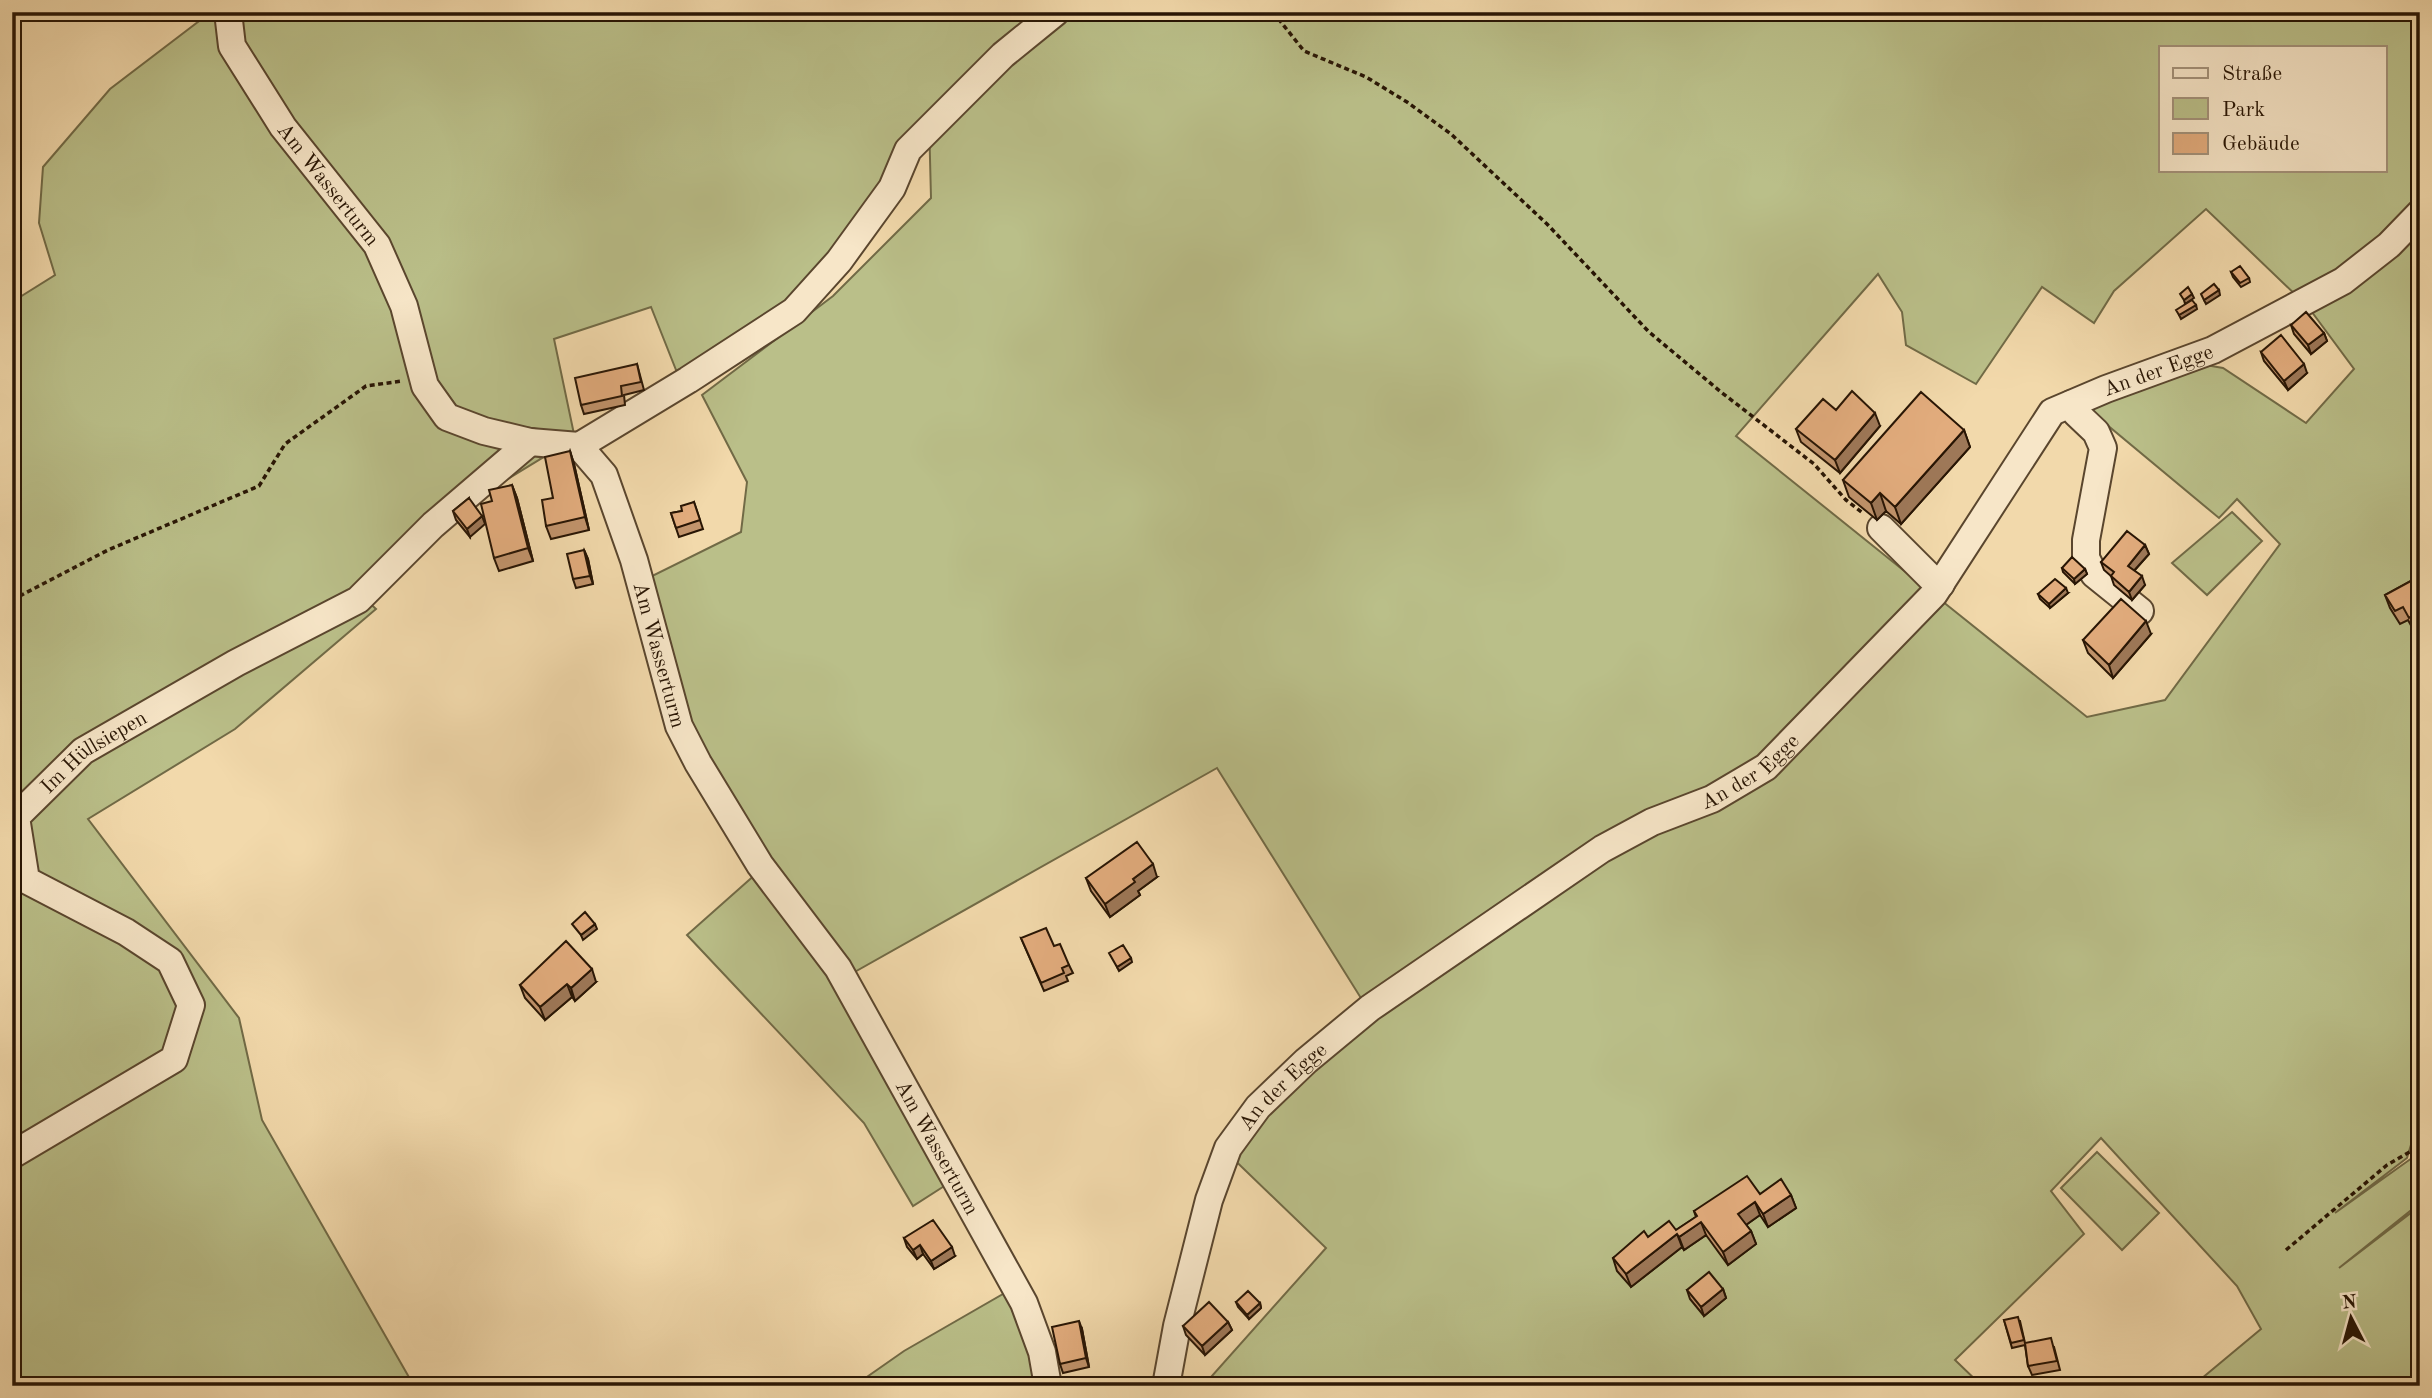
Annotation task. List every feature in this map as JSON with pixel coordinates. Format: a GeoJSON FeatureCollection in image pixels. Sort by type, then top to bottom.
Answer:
{"type":"FeatureCollection","features":[{"type":"Feature","properties":{"kind":"street","name":"Am Wasserturm"},"geometry":{"type":"LineString","coordinates":[[228,12],[232,46],[283,127],[377,245],[404,306],[425,386],[447,416],[484,430],[530,442],[579,446],[604,475],[634,561],[680,726],[698,763],[760,865],[844,980],[1024,1303],[1042,1352],[1048,1386]]}},
{"type":"Feature","properties":{"kind":"street"},"geometry":{"type":"LineString","coordinates":[[579,446],[794,311],[839,261],[892,188],[908,150],[1003,55],[1056,12]]}},
{"type":"Feature","properties":{"kind":"street","name":"An der Egge"},"geometry":{"type":"LineString","coordinates":[[1166,1386],[1177,1326],[1209,1200],[1228,1148],[1258,1107],[1306,1062],[1370,1008],[1602,849],[1652,822],[1712,799],[1766,766],[1934,594],[2052,412],[2213,350],[2343,281],[2389,246],[2420,213]]}},
{"type":"Feature","properties":{"kind":"street"},"geometry":{"type":"LineString","coordinates":[[2071,404],[2076,413],[2096,432],[2104,448],[2085,558],[2094,574],[2140,611]]}},
{"type":"Feature","properties":{"kind":"street","name":"Im Hüllsiepen"},"geometry":{"type":"LineString","coordinates":[[12,1154],[174,1059],[191,1005],[170,961],[126,932],[26,880],[16,817],[83,751],[236,663],[358,600],[433,525],[530,442]]}},
{"type":"Feature","properties":{"kind":"street"},"geometry":{"type":"LineString","coordinates":[[1881,528],[1931,579],[1941,584]]}},
{"type":"Feature","properties":{"kind":"path"},"geometry":{"type":"LineString","coordinates":[[1273,12],[1304,51],[1366,77],[1451,134],[1547,224],[1649,332],[1814,464],[1846,500],[1881,528]]}},
{"type":"Feature","properties":{"kind":"path"},"geometry":{"type":"LineString","coordinates":[[12,600],[108,550],[259,486],[285,444],[366,386],[405,380],[425,386]]}},
{"type":"Feature","properties":{"kind":"path"},"geometry":{"type":"LineString","coordinates":[[2286,1250],[2387,1165],[2420,1146]]}},
{"type":"Feature","properties":{"kind":"path"},"geometry":{"type":"LineString","coordinates":[[17,1386],[27,1382]]}},
{"type":"Feature","properties":{"kind":"green space"},"geometry":{"type":"Polygon","coordinates":[[[211,12],[222,12],[376,259],[417,391],[486,442],[542,458],[483,494],[362,596],[376,609],[235,729],[88,819],[239,1018],[262,1120],[414,1386],[12,1386],[12,302],[55,275],[39,223],[43,167],[110,89],[211,12]]]}},
{"type":"Feature","properties":{"kind":"green space"},"geometry":{"type":"Polygon","coordinates":[[[235,12],[2420,12],[2420,204],[2301,300],[2206,209],[2114,291],[2094,323],[2042,287],[1976,384],[1906,345],[1902,312],[1878,274],[1736,436],[1928,590],[1780,745],[1364,1003],[1217,768],[851,974],[754,844],[673,687],[646,579],[741,532],[747,482],[702,395],[833,296],[931,198],[929,119],[823,273],[680,380],[651,307],[554,339],[574,434],[488,422],[457,407],[437,380],[409,302],[238,43],[235,12]]]}},
{"type":"Feature","properties":{"kind":"green space"},"geometry":{"type":"Polygon","coordinates":[[[2420,219],[2420,1115],[2407,1158],[2335,1213],[2412,1158],[2420,1132],[2420,1203],[2339,1268],[2420,1206],[2420,1386],[2195,1386],[2261,1329],[2237,1286],[2101,1138],[2051,1191],[2084,1234],[1955,1360],[1982,1386],[1203,1386],[1326,1248],[1219,1145],[1369,1013],[1604,852],[1708,805],[1937,597],[2087,717],[2165,700],[2280,544],[2237,499],[2219,518],[2082,404],[2200,364],[2223,368],[2306,423],[2354,369],[2306,304],[2420,219]]]}},
{"type":"Feature","properties":{"kind":"green space"},"geometry":{"type":"Polygon","coordinates":[[[2232,512],[2262,541],[2207,595],[2172,563],[2232,512]]]}},
{"type":"Feature","properties":{"kind":"green space"},"geometry":{"type":"Polygon","coordinates":[[[757,873],[829,968],[949,1183],[913,1206],[864,1123],[687,935],[757,873]]]}},
{"type":"Feature","properties":{"kind":"green space"},"geometry":{"type":"Polygon","coordinates":[[[2097,1152],[2159,1213],[2122,1250],[2061,1188],[2097,1152]]]}},
{"type":"Feature","properties":{"kind":"green space"},"geometry":{"type":"Polygon","coordinates":[[[1010,1290],[1040,1386],[854,1386],[904,1351],[1010,1290]]]}},
{"type":"Feature","properties":{"kind":"building"},"geometry":{"type":"Polygon","coordinates":[[[2240,266],[2249,278],[2240,283],[2231,272],[2240,266]]]}},
{"type":"Feature","properties":{"kind":"building"},"geometry":{"type":"Polygon","coordinates":[[[2214,284],[2219,290],[2204,300],[2201,294],[2214,284]]]}},
{"type":"Feature","properties":{"kind":"building"},"geometry":{"type":"Polygon","coordinates":[[[2188,287],[2192,294],[2184,300],[2180,294],[2188,287]]]}},
{"type":"Feature","properties":{"kind":"building"},"geometry":{"type":"Polygon","coordinates":[[[2192,300],[2196,305],[2179,315],[2176,310],[2192,300]]]}},
{"type":"Feature","properties":{"kind":"building"},"geometry":{"type":"Polygon","coordinates":[[[2306,312],[2324,333],[2308,345],[2291,325],[2306,312]]]}},
{"type":"Feature","properties":{"kind":"building"},"geometry":{"type":"Polygon","coordinates":[[[2281,335],[2304,364],[2284,381],[2261,352],[2281,335]]]}},
{"type":"Feature","properties":{"kind":"building"},"geometry":{"type":"Polygon","coordinates":[[[637,364],[641,382],[621,386],[622,396],[581,405],[575,378],[637,364]]]}},
{"type":"Feature","properties":{"kind":"building"},"geometry":{"type":"Polygon","coordinates":[[[1852,391],[1875,413],[1835,460],[1796,429],[1823,399],[1836,410],[1852,391]]]}},
{"type":"Feature","properties":{"kind":"building"},"geometry":{"type":"Polygon","coordinates":[[[1921,392],[1964,430],[1895,507],[1880,493],[1871,503],[1843,480],[1921,392]]]}},
{"type":"Feature","properties":{"kind":"building"},"geometry":{"type":"Polygon","coordinates":[[[570,451],[585,517],[546,526],[542,500],[553,498],[545,457],[570,451]]]}},
{"type":"Feature","properties":{"kind":"building"},"geometry":{"type":"Polygon","coordinates":[[[512,485],[528,548],[494,558],[481,504],[492,501],[489,490],[512,485]]]}},
{"type":"Feature","properties":{"kind":"building"},"geometry":{"type":"Polygon","coordinates":[[[469,498],[482,516],[467,529],[453,511],[469,498]]]}},
{"type":"Feature","properties":{"kind":"building"},"geometry":{"type":"Polygon","coordinates":[[[694,502],[700,520],[676,528],[671,513],[682,511],[681,506],[694,502]]]}},
{"type":"Feature","properties":{"kind":"building"},"geometry":{"type":"Polygon","coordinates":[[[2127,531],[2145,545],[2128,566],[2142,576],[2129,592],[2111,576],[2114,572],[2101,562],[2127,531]]]}},
{"type":"Feature","properties":{"kind":"building"},"geometry":{"type":"Polygon","coordinates":[[[584,550],[590,576],[573,579],[567,554],[584,550]]]}},
{"type":"Feature","properties":{"kind":"building"},"geometry":{"type":"Polygon","coordinates":[[[2072,557],[2085,569],[2074,579],[2062,568],[2072,557]]]}},
{"type":"Feature","properties":{"kind":"building"},"geometry":{"type":"Polygon","coordinates":[[[2420,576],[2420,612],[2409,618],[2403,607],[2395,611],[2385,595],[2420,576]]]}},
{"type":"Feature","properties":{"kind":"building"},"geometry":{"type":"Polygon","coordinates":[[[2055,579],[2066,588],[2049,604],[2038,594],[2055,579]]]}},
{"type":"Feature","properties":{"kind":"building"},"geometry":{"type":"Polygon","coordinates":[[[2121,599],[2146,621],[2109,665],[2083,640],[2121,599]]]}},
{"type":"Feature","properties":{"kind":"building"},"geometry":{"type":"Polygon","coordinates":[[[1137,842],[1153,864],[1133,879],[1135,882],[1105,904],[1086,878],[1137,842]]]}},
{"type":"Feature","properties":{"kind":"building"},"geometry":{"type":"Polygon","coordinates":[[[585,912],[595,924],[581,935],[572,924],[585,912]]]}},
{"type":"Feature","properties":{"kind":"building"},"geometry":{"type":"Polygon","coordinates":[[[1046,928],[1054,946],[1060,944],[1069,965],[1062,968],[1064,973],[1041,983],[1021,938],[1046,928]]]}},
{"type":"Feature","properties":{"kind":"building"},"geometry":{"type":"Polygon","coordinates":[[[566,941],[592,969],[571,988],[567,984],[540,1007],[520,985],[566,941]]]}},
{"type":"Feature","properties":{"kind":"building"},"geometry":{"type":"Polygon","coordinates":[[[1123,945],[1131,958],[1117,967],[1109,953],[1123,945]]]}},
{"type":"Feature","properties":{"kind":"building"},"geometry":{"type":"Polygon","coordinates":[[[1747,1176],[1760,1194],[1781,1179],[1791,1195],[1763,1214],[1755,1202],[1738,1214],[1751,1231],[1723,1252],[1701,1222],[1679,1237],[1677,1234],[1626,1274],[1613,1258],[1644,1231],[1648,1237],[1669,1221],[1676,1230],[1697,1216],[1694,1211],[1747,1176]]]}},
{"type":"Feature","properties":{"kind":"building"},"geometry":{"type":"Polygon","coordinates":[[[933,1220],[952,1247],[931,1261],[920,1245],[913,1250],[904,1238],[933,1220]]]}},
{"type":"Feature","properties":{"kind":"building"},"geometry":{"type":"Polygon","coordinates":[[[1709,1272],[1723,1289],[1701,1307],[1687,1290],[1709,1272]]]}},
{"type":"Feature","properties":{"kind":"building"},"geometry":{"type":"Polygon","coordinates":[[[1248,1291],[1260,1303],[1247,1315],[1236,1302],[1248,1291]]]}},
{"type":"Feature","properties":{"kind":"building"},"geometry":{"type":"Polygon","coordinates":[[[1209,1302],[1228,1322],[1202,1346],[1183,1326],[1209,1302]]]}},
{"type":"Feature","properties":{"kind":"building"},"geometry":{"type":"Polygon","coordinates":[[[2018,1317],[2024,1340],[2011,1343],[2004,1320],[2018,1317]]]}},
{"type":"Feature","properties":{"kind":"building"},"geometry":{"type":"Polygon","coordinates":[[[1079,1321],[1086,1358],[1060,1364],[1052,1327],[1079,1321]]]}},
{"type":"Feature","properties":{"kind":"building"},"geometry":{"type":"Polygon","coordinates":[[[2051,1338],[2057,1361],[2028,1366],[2025,1343],[2051,1338]]]}},
{"type":"Feature","properties":{"kind":"building"},"geometry":{"type":"Polygon","coordinates":[[[2070,1381],[2070,1386],[2032,1386],[2032,1383],[2070,1381]]]}}]}
